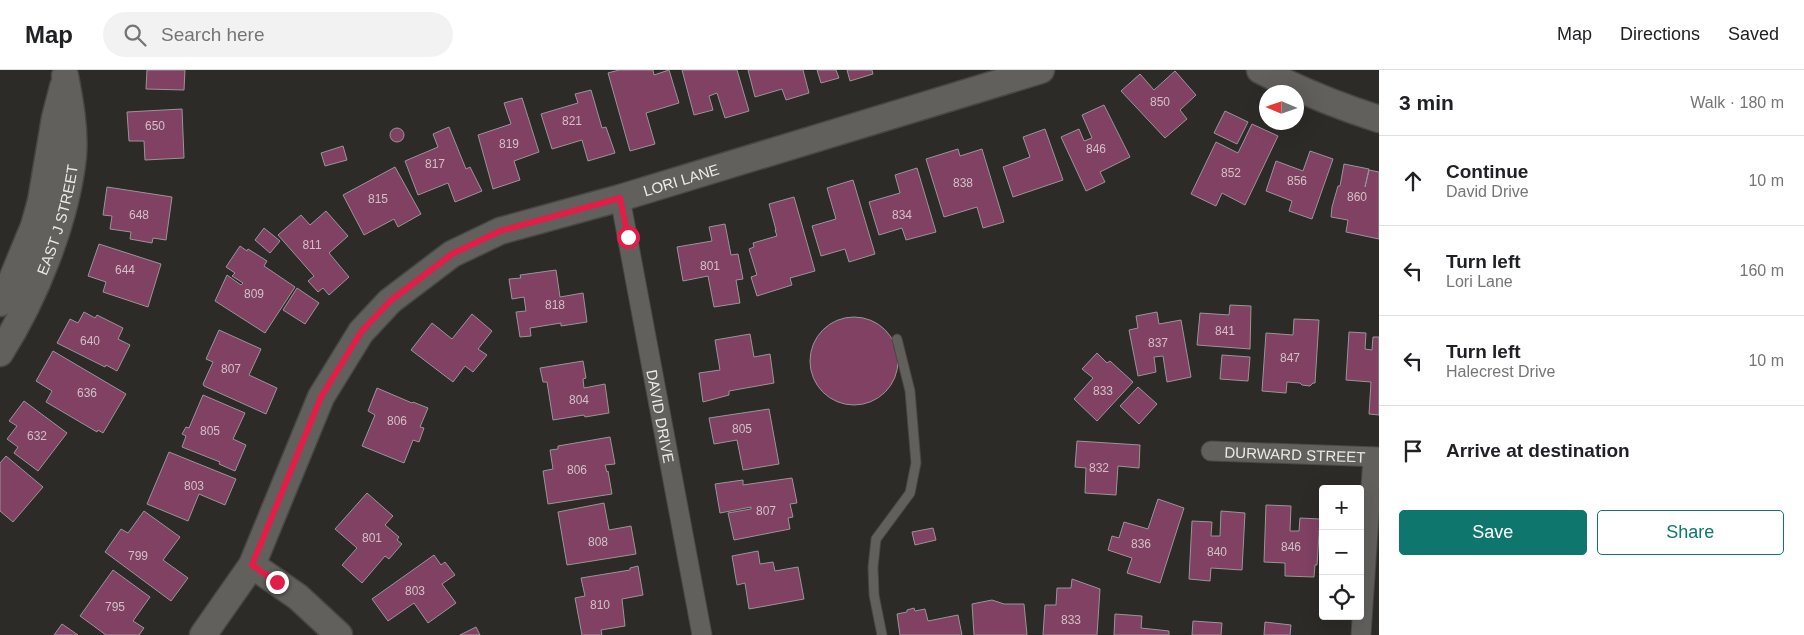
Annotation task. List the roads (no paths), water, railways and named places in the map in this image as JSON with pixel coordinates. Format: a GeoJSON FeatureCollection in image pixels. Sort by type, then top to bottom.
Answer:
{"type":"FeatureCollection","features":[{"type":"Feature","properties":{"kind":"street","name":"LORI LANE"},"geometry":{"type":"LineString","coordinates":[[203,635],[252,565],[321,397],[361,332],[390,301],[452,254],[500,231],[620,198],[1041,70]]}},
{"type":"Feature","properties":{"kind":"street"},"geometry":{"type":"LineString","coordinates":[[1260,70],[1300,90],[1344,108],[1379,119]]}},
{"type":"Feature","properties":{"kind":"street","name":"EAST J STREET"},"geometry":{"type":"LineString","coordinates":[[0,303],[34,226],[42,201],[55,118],[66,73]]}},
{"type":"Feature","properties":{"kind":"street","name":"EAST J STREET"},"geometry":{"type":"LineString","coordinates":[[0,353],[23,313],[45,261],[59,224],[68,189],[73,155],[73,120],[66,73]]}},
{"type":"Feature","properties":{"kind":"street","name":"DAVID DRIVE"},"geometry":{"type":"LineString","coordinates":[[620,198],[702,635]]}},
{"type":"Feature","properties":{"kind":"street","name":"DURWARD STREET"},"geometry":{"type":"LineString","coordinates":[[1211,451],[1376,457]]}},
{"type":"Feature","properties":{"kind":"street"},"geometry":{"type":"LineString","coordinates":[[1361,635],[1376,457]]}},
{"type":"Feature","properties":{"kind":"street"},"geometry":{"type":"LineString","coordinates":[[252,565],[298,597],[339,635]]}},
{"type":"Feature","properties":{"kind":"lane"},"geometry":{"type":"LineString","coordinates":[[882,635],[874,595],[873,567],[876,539],[910,493],[916,463],[910,391],[897,339]]}}]}
